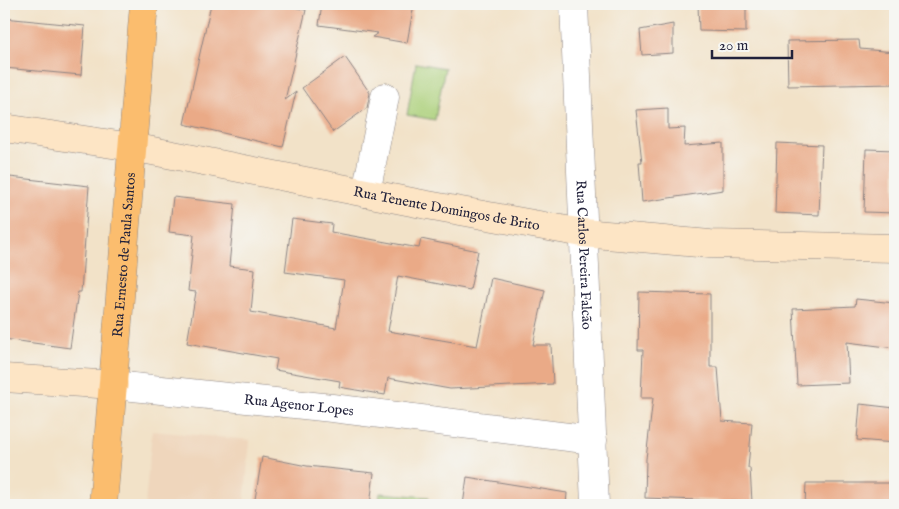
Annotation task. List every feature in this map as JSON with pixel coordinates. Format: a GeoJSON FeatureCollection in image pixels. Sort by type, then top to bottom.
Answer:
{"type":"FeatureCollection","features":[{"type":"Feature","properties":{"kind":"main road","name":"Rua Ernesto de Paula Santos"},"geometry":{"type":"LineString","coordinates":[[103,505],[144,4]]}},
{"type":"Feature","properties":{"kind":"street","name":"Rua Carlos Pereira Falcão"},"geometry":{"type":"LineString","coordinates":[[574,4],[595,505]]}},
{"type":"Feature","properties":{"kind":"street"},"geometry":{"type":"LineString","coordinates":[[366,194],[385,97]]}},
{"type":"Feature","properties":{"kind":"street","name":"Rua Tenente Domingos de Brito"},"geometry":{"type":"LineString","coordinates":[[4,128],[132,147],[366,194],[583,233],[710,244],[895,248]]}},
{"type":"Feature","properties":{"kind":"street","name":"Rua Agenor Lopes"},"geometry":{"type":"LineString","coordinates":[[4,378],[114,385],[332,408],[593,440]]}},
{"type":"Feature","properties":{"kind":"shaded area"},"geometry":{"type":"Polygon","coordinates":[[[152,431],[250,440],[244,505],[145,505],[152,431]]]}},
{"type":"Feature","properties":{"kind":"green space"},"geometry":{"type":"Polygon","coordinates":[[[416,63],[445,68],[435,120],[407,115],[416,63]]]}},
{"type":"Feature","properties":{"kind":"green space"},"geometry":{"type":"Polygon","coordinates":[[[380,493],[429,497],[428,505],[379,505],[380,493]]]}},
{"type":"Feature","properties":{"kind":"building"},"geometry":{"type":"Polygon","coordinates":[[[211,4],[280,4],[306,10],[285,100],[296,92],[283,147],[184,124],[211,4]]]}},
{"type":"Feature","properties":{"kind":"building"},"geometry":{"type":"Polygon","coordinates":[[[322,4],[414,4],[407,43],[372,37],[378,33],[319,25],[322,4]]]}},
{"type":"Feature","properties":{"kind":"building"},"geometry":{"type":"Polygon","coordinates":[[[698,4],[746,4],[746,32],[699,31],[698,4]]]}},
{"type":"Feature","properties":{"kind":"building"},"geometry":{"type":"Polygon","coordinates":[[[4,18],[85,26],[81,75],[4,68],[4,18]]]}},
{"type":"Feature","properties":{"kind":"building"},"geometry":{"type":"Polygon","coordinates":[[[673,24],[673,53],[642,55],[640,30],[673,24]]]}},
{"type":"Feature","properties":{"kind":"building"},"geometry":{"type":"Polygon","coordinates":[[[859,40],[860,49],[895,52],[895,84],[788,86],[787,41],[859,40]]]}},
{"type":"Feature","properties":{"kind":"building"},"geometry":{"type":"Polygon","coordinates":[[[345,57],[370,93],[367,108],[333,132],[302,88],[345,57]]]}},
{"type":"Feature","properties":{"kind":"building"},"geometry":{"type":"Polygon","coordinates":[[[668,108],[668,129],[685,128],[684,146],[723,143],[723,190],[642,202],[639,162],[642,162],[636,110],[668,108]]]}},
{"type":"Feature","properties":{"kind":"building"},"geometry":{"type":"Polygon","coordinates":[[[777,143],[822,145],[819,215],[775,213],[777,143]]]}},
{"type":"Feature","properties":{"kind":"building"},"geometry":{"type":"Polygon","coordinates":[[[866,149],[895,150],[895,213],[864,212],[866,149]]]}},
{"type":"Feature","properties":{"kind":"building"},"geometry":{"type":"Polygon","coordinates":[[[10,177],[89,186],[81,292],[78,292],[70,348],[4,339],[4,209],[10,177]]]}},
{"type":"Feature","properties":{"kind":"building"},"geometry":{"type":"Polygon","coordinates":[[[173,197],[235,204],[229,266],[255,269],[251,312],[336,328],[344,280],[285,272],[292,219],[332,224],[331,232],[419,248],[421,239],[478,251],[470,290],[398,276],[388,331],[477,346],[491,278],[545,290],[533,345],[551,345],[553,384],[450,389],[388,378],[385,395],[339,387],[340,381],[275,370],[277,359],[187,343],[196,292],[188,291],[194,235],[169,232],[173,197]]]}},
{"type":"Feature","properties":{"kind":"building"},"geometry":{"type":"Polygon","coordinates":[[[639,292],[710,294],[710,367],[718,367],[722,421],[752,423],[748,468],[750,468],[752,502],[645,498],[646,459],[653,398],[641,398],[643,350],[638,350],[639,292]]]}},
{"type":"Feature","properties":{"kind":"building"},"geometry":{"type":"Polygon","coordinates":[[[856,299],[895,303],[895,348],[847,342],[849,383],[797,385],[793,309],[855,306],[856,299]]]}},
{"type":"Feature","properties":{"kind":"building"},"geometry":{"type":"Polygon","coordinates":[[[860,404],[895,408],[895,443],[857,440],[860,404]]]}},
{"type":"Feature","properties":{"kind":"building"},"geometry":{"type":"Polygon","coordinates":[[[262,457],[307,466],[374,473],[370,505],[254,505],[262,457]]]}},
{"type":"Feature","properties":{"kind":"building"},"geometry":{"type":"Polygon","coordinates":[[[467,477],[567,493],[566,505],[463,505],[467,477]]]}},
{"type":"Feature","properties":{"kind":"building"},"geometry":{"type":"Polygon","coordinates":[[[806,483],[895,483],[895,505],[805,505],[806,483]]]}}]}
